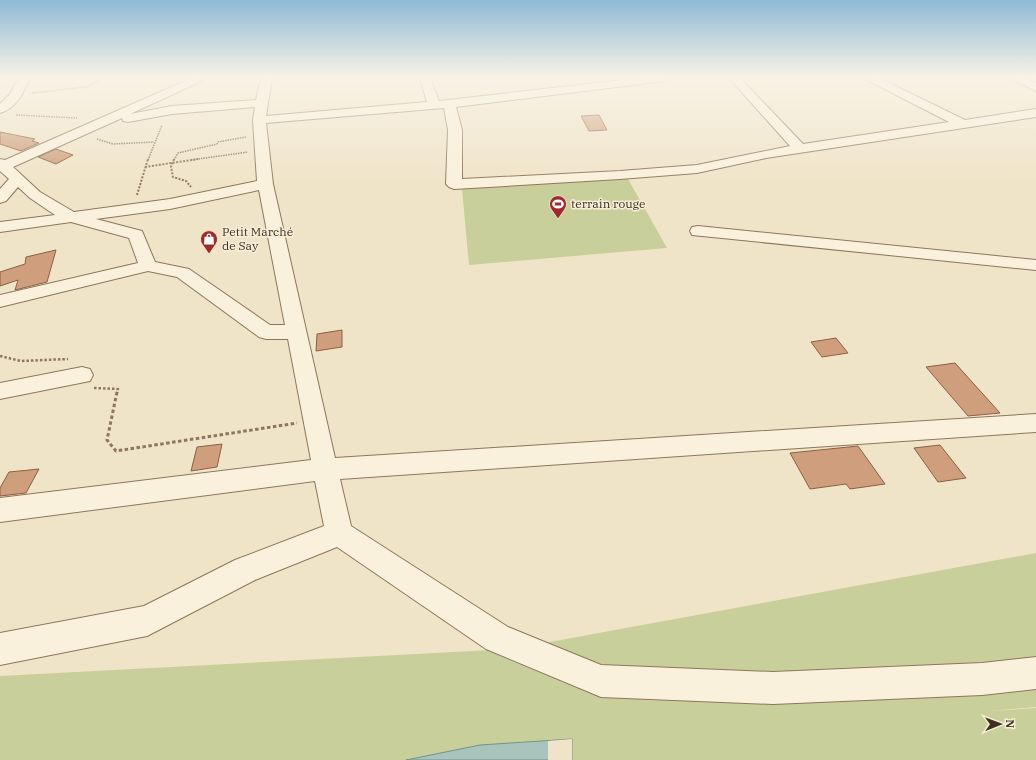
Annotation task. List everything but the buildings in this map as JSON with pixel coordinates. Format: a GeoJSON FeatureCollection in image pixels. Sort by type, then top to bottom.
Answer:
{"type":"FeatureCollection","features":[{"type":"Feature","properties":{"kind":"street"},"geometry":{"type":"LineString","coordinates":[[115,113],[75,133],[2,164],[35,195],[70,217],[136,234],[148,266]]}},
{"type":"Feature","properties":{"kind":"street"},"geometry":{"type":"LineString","coordinates":[[97,123],[151,113]]}},
{"type":"Feature","properties":{"kind":"street"},"geometry":{"type":"LineString","coordinates":[[180,113],[261,127],[367,113]]}},
{"type":"Feature","properties":{"kind":"street"},"geometry":{"type":"LineString","coordinates":[[262,113],[261,127],[265,184],[338,533],[497,638],[601,681],[773,688],[982,679],[1036,673]]}},
{"type":"Feature","properties":{"kind":"street"},"geometry":{"type":"LineString","coordinates":[[451,113],[454,130],[454,184],[620,176],[697,169],[766,154],[1033,113]]}},
{"type":"Feature","properties":{"kind":"street"},"geometry":{"type":"LineString","coordinates":[[767,113],[800,149]]}},
{"type":"Feature","properties":{"kind":"street"},"geometry":{"type":"LineString","coordinates":[[942,113],[963,124]]}},
{"type":"Feature","properties":{"kind":"street"},"geometry":{"type":"LineString","coordinates":[[0,198],[17,178]]}},
{"type":"Feature","properties":{"kind":"street"},"geometry":{"type":"LineString","coordinates":[[0,227],[133,209],[188,200],[265,184]]}},
{"type":"Feature","properties":{"kind":"street"},"geometry":{"type":"LineString","coordinates":[[698,231],[1036,265]]}},
{"type":"Feature","properties":{"kind":"street"},"geometry":{"type":"LineString","coordinates":[[0,301],[148,266],[183,273],[266,332],[297,332]]}},
{"type":"Feature","properties":{"kind":"street"},"geometry":{"type":"LineString","coordinates":[[0,391],[82,375]]}},
{"type":"Feature","properties":{"kind":"street"},"geometry":{"type":"LineString","coordinates":[[0,510],[324,469],[1036,423]]}},
{"type":"Feature","properties":{"kind":"street"},"geometry":{"type":"LineString","coordinates":[[0,649],[147,621],[245,570],[338,533]]}},
{"type":"Feature","properties":{"kind":"path"},"geometry":{"type":"LineString","coordinates":[[133,209],[145,167],[154,142],[164,122],[165,113]]}},
{"type":"Feature","properties":{"kind":"path"},"geometry":{"type":"LineString","coordinates":[[15,116],[87,119],[97,123]]}},
{"type":"Feature","properties":{"kind":"path"},"geometry":{"type":"LineString","coordinates":[[145,167],[172,164],[261,127]]}},
{"type":"Feature","properties":{"kind":"path"},"geometry":{"type":"LineString","coordinates":[[188,200],[192,190],[190,184],[183,179],[173,177],[170,171],[178,153],[217,144],[218,142],[261,127]]}},
{"type":"Feature","properties":{"kind":"path"},"geometry":{"type":"LineString","coordinates":[[75,133],[113,144],[154,142]]}},
{"type":"Feature","properties":{"kind":"path"},"geometry":{"type":"LineString","coordinates":[[0,356],[21,360],[69,359],[72,367],[82,375],[79,387],[118,389],[107,440],[116,451],[315,420]]}},
{"type":"Feature","properties":{"kind":"green space","name":"terrain rouge"},"geometry":{"type":"Polygon","coordinates":[[[628,179],[667,248],[469,265],[462,189],[628,179]]]}},
{"type":"Feature","properties":{"kind":"green space"},"geometry":{"type":"Polygon","coordinates":[[[1036,553],[1036,707],[990,711],[1036,708],[1036,760],[572,760],[571,739],[480,745],[406,760],[0,760],[0,676],[511,649],[1036,553]]]}},
{"type":"Feature","properties":{"kind":"water"},"geometry":{"type":"Polygon","coordinates":[[[572,739],[572,760],[406,760],[480,745],[572,739]]]}},
{"type":"Feature","properties":{"kind":"pier"},"geometry":{"type":"Polygon","coordinates":[[[572,739],[572,760],[548,760],[548,741],[572,739]]]}},
{"type":"Feature","properties":{"kind":"place","name":"terrain rouge"},"geometry":{"type":"Point","coordinates":[558,219]}},
{"type":"Feature","properties":{"kind":"place","name":"Petit Marché de Say"},"geometry":{"type":"Point","coordinates":[209,254]}}]}
